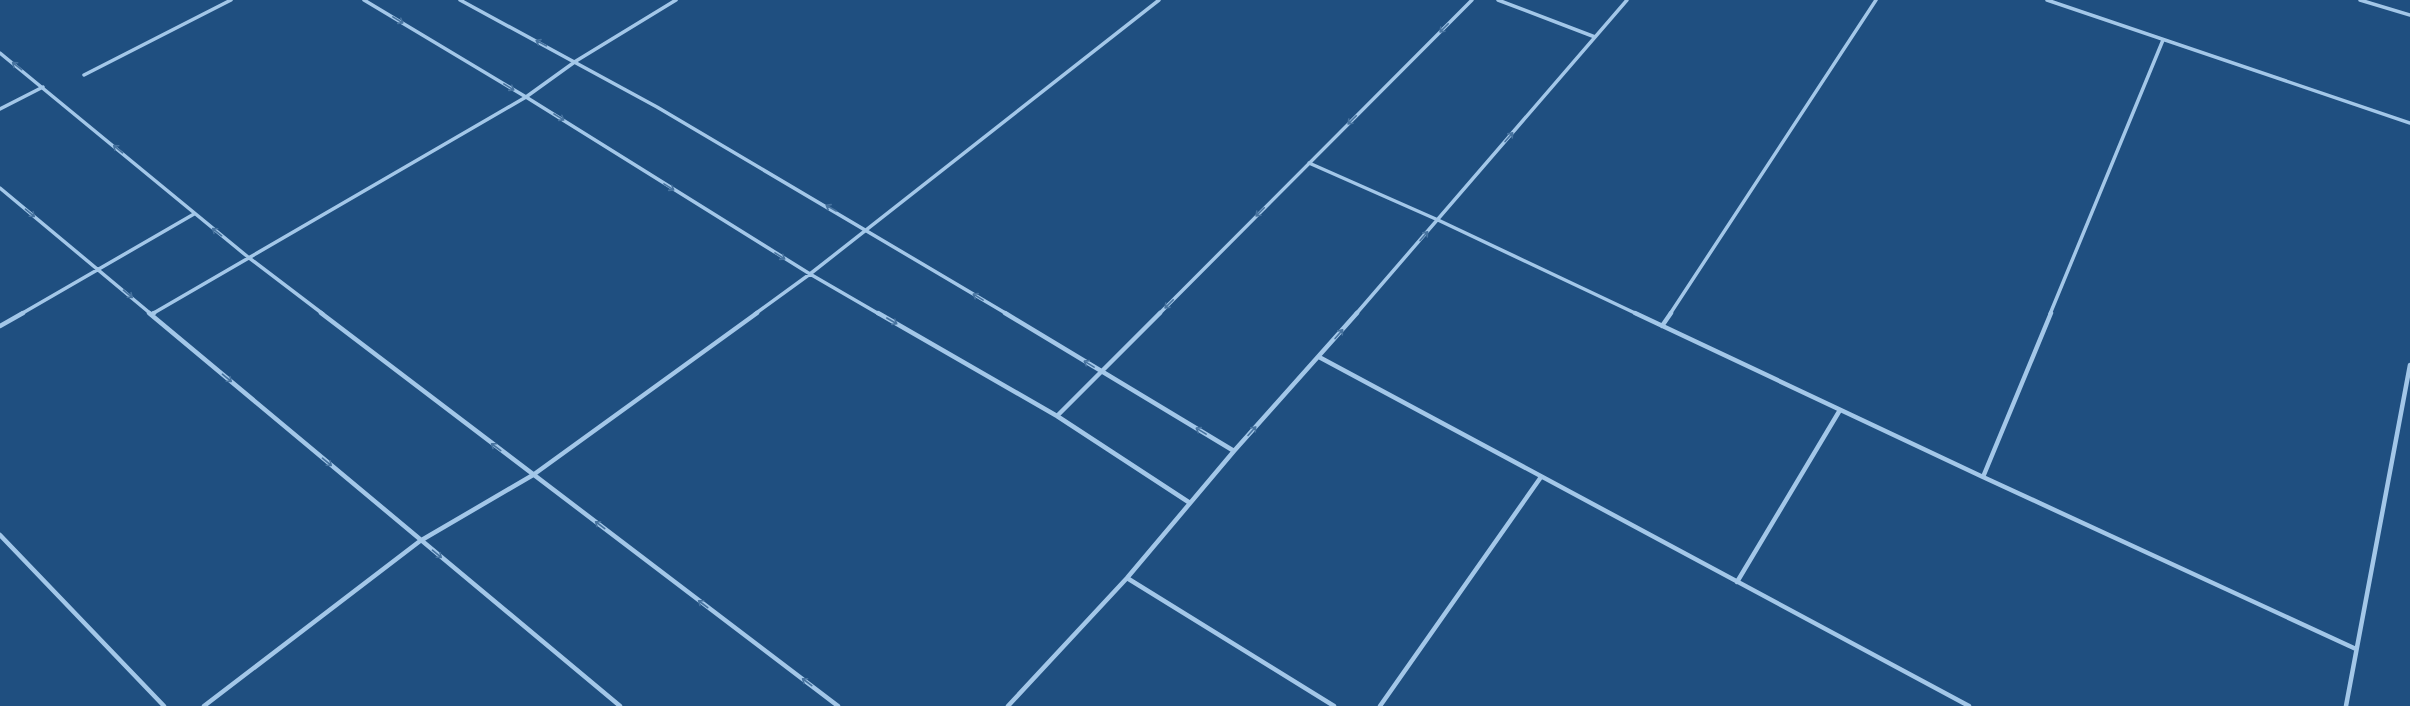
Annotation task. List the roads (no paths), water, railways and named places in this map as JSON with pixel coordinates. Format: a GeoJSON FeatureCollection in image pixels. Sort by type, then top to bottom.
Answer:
{"type":"FeatureCollection","features":[{"type":"Feature","properties":{"kind":"street"},"geometry":{"type":"LineString","coordinates":[[84,75],[231,0]]}},
{"type":"Feature","properties":{"kind":"street"},"geometry":{"type":"LineString","coordinates":[[364,0],[526,97],[810,274],[1057,416],[1190,502]]}},
{"type":"Feature","properties":{"kind":"street"},"geometry":{"type":"LineString","coordinates":[[460,0],[576,60],[868,229],[1234,451]]}},
{"type":"Feature","properties":{"kind":"street"},"geometry":{"type":"LineString","coordinates":[[152,314],[526,97],[576,60],[676,0]]}},
{"type":"Feature","properties":{"kind":"street"},"geometry":{"type":"LineString","coordinates":[[204,706],[420,541],[533,475],[810,274],[1159,0]]}},
{"type":"Feature","properties":{"kind":"street"},"geometry":{"type":"LineString","coordinates":[[1057,416],[1472,0]]}},
{"type":"Feature","properties":{"kind":"street"},"geometry":{"type":"LineString","coordinates":[[1498,0],[1595,37]]}},
{"type":"Feature","properties":{"kind":"street"},"geometry":{"type":"LineString","coordinates":[[1008,706],[1128,578],[1234,451],[1319,357],[1627,0]]}},
{"type":"Feature","properties":{"kind":"street"},"geometry":{"type":"LineString","coordinates":[[1662,326],[1876,0]]}},
{"type":"Feature","properties":{"kind":"street"},"geometry":{"type":"LineString","coordinates":[[2047,0],[2055,1],[2163,40],[2410,123]]}},
{"type":"Feature","properties":{"kind":"street"},"geometry":{"type":"LineString","coordinates":[[2360,0],[2410,15]]}},
{"type":"Feature","properties":{"kind":"street"},"geometry":{"type":"LineString","coordinates":[[1983,477],[2163,40]]}},
{"type":"Feature","properties":{"kind":"street"},"geometry":{"type":"LineString","coordinates":[[0,52],[44,87],[194,214],[248,257],[838,706]]}},
{"type":"Feature","properties":{"kind":"street"},"geometry":{"type":"LineString","coordinates":[[0,109],[44,87]]}},
{"type":"Feature","properties":{"kind":"street"},"geometry":{"type":"LineString","coordinates":[[1309,163],[1438,220],[1983,477],[2356,649]]}},
{"type":"Feature","properties":{"kind":"street"},"geometry":{"type":"LineString","coordinates":[[0,188],[152,314],[420,541],[620,706]]}},
{"type":"Feature","properties":{"kind":"street"},"geometry":{"type":"LineString","coordinates":[[0,326],[194,214]]}},
{"type":"Feature","properties":{"kind":"street"},"geometry":{"type":"LineString","coordinates":[[1319,357],[1969,706]]}},
{"type":"Feature","properties":{"kind":"street"},"geometry":{"type":"LineString","coordinates":[[2346,706],[2410,365]]}},
{"type":"Feature","properties":{"kind":"street"},"geometry":{"type":"LineString","coordinates":[[1737,582],[1840,410]]}},
{"type":"Feature","properties":{"kind":"street"},"geometry":{"type":"LineString","coordinates":[[1380,706],[1541,477]]}},
{"type":"Feature","properties":{"kind":"street"},"geometry":{"type":"LineString","coordinates":[[0,535],[164,706]]}},
{"type":"Feature","properties":{"kind":"street"},"geometry":{"type":"LineString","coordinates":[[1128,578],[1334,706]]}}]}
